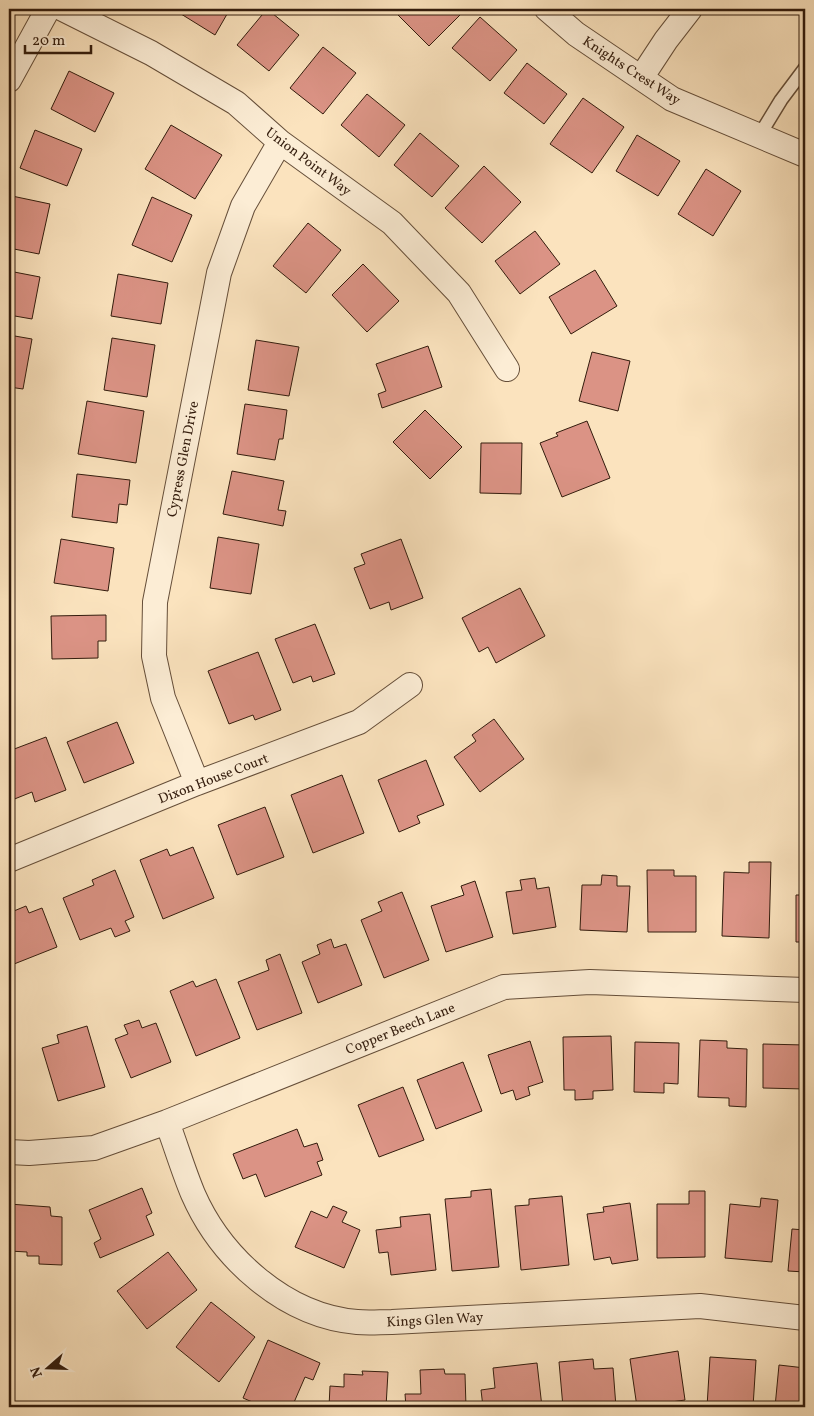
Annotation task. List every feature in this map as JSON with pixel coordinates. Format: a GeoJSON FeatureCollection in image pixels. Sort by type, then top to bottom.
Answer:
{"type":"FeatureCollection","features":[{"type":"Feature","properties":{"kind":"street"},"geometry":{"type":"LineString","coordinates":[[9,80],[48,9]]}},
{"type":"Feature","properties":{"kind":"street","name":"Union Point Way"},"geometry":{"type":"LineString","coordinates":[[63,9],[151,52],[236,103],[280,142],[392,222],[459,293],[507,370]]}},
{"type":"Feature","properties":{"kind":"street","name":"Knights Crest Way"},"geometry":{"type":"LineString","coordinates":[[547,9],[576,34],[672,99],[805,156]]}},
{"type":"Feature","properties":{"kind":"street"},"geometry":{"type":"LineString","coordinates":[[641,78],[666,40],[690,9]]}},
{"type":"Feature","properties":{"kind":"street","name":"Cypress Glen Drive"},"geometry":{"type":"LineString","coordinates":[[197,783],[163,698],[154,656],[155,602],[218,272],[244,206],[280,142]]}},
{"type":"Feature","properties":{"kind":"street","name":"Dixon House Court"},"geometry":{"type":"LineString","coordinates":[[9,860],[197,783],[359,722],[410,685]]}},
{"type":"Feature","properties":{"kind":"street","name":"Copper Beech Lane"},"geometry":{"type":"LineString","coordinates":[[9,1152],[29,1153],[94,1148],[167,1122],[504,987],[590,982],[805,990]]}},
{"type":"Feature","properties":{"kind":"street","name":"Kings Glen Way"},"geometry":{"type":"LineString","coordinates":[[167,1122],[194,1195],[214,1232],[241,1264],[277,1294],[315,1312],[356,1322],[392,1322],[700,1306],[805,1318]]}},
{"type":"Feature","properties":{"kind":"lane"},"geometry":{"type":"LineString","coordinates":[[759,136],[781,100],[805,68]]}},
{"type":"Feature","properties":{"kind":"building"},"geometry":{"type":"Polygon","coordinates":[[[173,9],[230,9],[215,35],[173,9]]]}},
{"type":"Feature","properties":{"kind":"building"},"geometry":{"type":"Polygon","coordinates":[[[267,9],[299,35],[269,71],[237,45],[267,9]]]}},
{"type":"Feature","properties":{"kind":"building"},"geometry":{"type":"Polygon","coordinates":[[[396,9],[466,9],[429,46],[394,11],[396,9]]]}},
{"type":"Feature","properties":{"kind":"building"},"geometry":{"type":"Polygon","coordinates":[[[480,17],[517,50],[490,81],[452,48],[480,17]]]}},
{"type":"Feature","properties":{"kind":"building"},"geometry":{"type":"Polygon","coordinates":[[[323,47],[356,73],[323,114],[290,88],[323,47]]]}},
{"type":"Feature","properties":{"kind":"building"},"geometry":{"type":"Polygon","coordinates":[[[527,63],[567,94],[544,124],[504,93],[527,63]]]}},
{"type":"Feature","properties":{"kind":"building"},"geometry":{"type":"Polygon","coordinates":[[[69,71],[114,93],[95,132],[51,109],[69,71]]]}},
{"type":"Feature","properties":{"kind":"building"},"geometry":{"type":"Polygon","coordinates":[[[367,94],[405,125],[379,157],[341,125],[367,94]]]}},
{"type":"Feature","properties":{"kind":"building"},"geometry":{"type":"Polygon","coordinates":[[[583,98],[624,127],[592,173],[550,144],[583,98]]]}},
{"type":"Feature","properties":{"kind":"building"},"geometry":{"type":"Polygon","coordinates":[[[171,125],[222,155],[195,199],[145,169],[171,125]]]}},
{"type":"Feature","properties":{"kind":"building"},"geometry":{"type":"Polygon","coordinates":[[[35,130],[82,149],[67,186],[20,168],[35,130]]]}},
{"type":"Feature","properties":{"kind":"building"},"geometry":{"type":"Polygon","coordinates":[[[420,133],[459,166],[432,197],[394,165],[420,133]]]}},
{"type":"Feature","properties":{"kind":"building"},"geometry":{"type":"Polygon","coordinates":[[[637,135],[680,161],[658,196],[616,171],[637,135]]]}},
{"type":"Feature","properties":{"kind":"building"},"geometry":{"type":"Polygon","coordinates":[[[484,166],[521,202],[482,243],[445,208],[484,166]]]}},
{"type":"Feature","properties":{"kind":"building"},"geometry":{"type":"Polygon","coordinates":[[[706,169],[741,191],[713,236],[678,214],[706,169]]]}},
{"type":"Feature","properties":{"kind":"building"},"geometry":{"type":"Polygon","coordinates":[[[12,196],[50,204],[39,254],[9,248],[9,211],[12,196]]]}},
{"type":"Feature","properties":{"kind":"building"},"geometry":{"type":"Polygon","coordinates":[[[152,197],[192,215],[172,262],[132,245],[152,197]]]}},
{"type":"Feature","properties":{"kind":"building"},"geometry":{"type":"Polygon","coordinates":[[[308,223],[341,250],[306,293],[273,266],[308,223]]]}},
{"type":"Feature","properties":{"kind":"building"},"geometry":{"type":"Polygon","coordinates":[[[535,231],[560,264],[520,294],[495,261],[535,231]]]}},
{"type":"Feature","properties":{"kind":"building"},"geometry":{"type":"Polygon","coordinates":[[[363,264],[399,301],[367,332],[332,295],[363,264]]]}},
{"type":"Feature","properties":{"kind":"building"},"geometry":{"type":"Polygon","coordinates":[[[595,270],[617,306],[571,334],[549,297],[595,270]]]}},
{"type":"Feature","properties":{"kind":"building"},"geometry":{"type":"Polygon","coordinates":[[[9,271],[40,277],[32,319],[9,315],[9,271]]]}},
{"type":"Feature","properties":{"kind":"building"},"geometry":{"type":"Polygon","coordinates":[[[118,274],[168,283],[161,324],[111,316],[118,274]]]}},
{"type":"Feature","properties":{"kind":"building"},"geometry":{"type":"Polygon","coordinates":[[[9,335],[32,339],[23,389],[9,387],[9,335]]]}},
{"type":"Feature","properties":{"kind":"building"},"geometry":{"type":"Polygon","coordinates":[[[112,338],[155,345],[147,397],[104,390],[112,338]]]}},
{"type":"Feature","properties":{"kind":"building"},"geometry":{"type":"Polygon","coordinates":[[[256,340],[299,347],[289,396],[248,390],[256,340]]]}},
{"type":"Feature","properties":{"kind":"building"},"geometry":{"type":"Polygon","coordinates":[[[428,346],[442,387],[382,408],[378,394],[386,391],[376,364],[428,346]]]}},
{"type":"Feature","properties":{"kind":"building"},"geometry":{"type":"Polygon","coordinates":[[[592,352],[630,361],[618,411],[579,401],[592,352]]]}},
{"type":"Feature","properties":{"kind":"building"},"geometry":{"type":"Polygon","coordinates":[[[87,401],[144,411],[136,463],[78,454],[87,401]]]}},
{"type":"Feature","properties":{"kind":"building"},"geometry":{"type":"Polygon","coordinates":[[[245,404],[287,410],[283,439],[279,439],[275,460],[237,454],[245,404]]]}},
{"type":"Feature","properties":{"kind":"building"},"geometry":{"type":"Polygon","coordinates":[[[9,408],[14,409],[9,439],[9,408]]]}},
{"type":"Feature","properties":{"kind":"building"},"geometry":{"type":"Polygon","coordinates":[[[425,410],[462,447],[430,479],[393,442],[425,410]]]}},
{"type":"Feature","properties":{"kind":"building"},"geometry":{"type":"Polygon","coordinates":[[[587,421],[610,478],[562,497],[540,443],[558,436],[556,433],[587,421]]]}},
{"type":"Feature","properties":{"kind":"building"},"geometry":{"type":"Polygon","coordinates":[[[481,443],[522,443],[521,494],[480,493],[481,443]]]}},
{"type":"Feature","properties":{"kind":"building"},"geometry":{"type":"Polygon","coordinates":[[[232,471],[284,481],[278,510],[286,511],[283,526],[223,514],[232,471]]]}},
{"type":"Feature","properties":{"kind":"building"},"geometry":{"type":"Polygon","coordinates":[[[77,474],[130,480],[127,505],[119,504],[117,523],[72,517],[77,474]]]}},
{"type":"Feature","properties":{"kind":"building"},"geometry":{"type":"Polygon","coordinates":[[[218,537],[259,544],[251,594],[210,588],[218,537]]]}},
{"type":"Feature","properties":{"kind":"building"},"geometry":{"type":"Polygon","coordinates":[[[61,539],[114,548],[108,591],[54,583],[61,539]]]}},
{"type":"Feature","properties":{"kind":"building"},"geometry":{"type":"Polygon","coordinates":[[[401,539],[423,598],[391,610],[389,602],[370,609],[354,568],[365,564],[361,554],[401,539]]]}},
{"type":"Feature","properties":{"kind":"building"},"geometry":{"type":"Polygon","coordinates":[[[520,588],[545,636],[496,663],[488,647],[479,652],[462,618],[520,588]]]}},
{"type":"Feature","properties":{"kind":"building"},"geometry":{"type":"Polygon","coordinates":[[[106,615],[106,641],[98,641],[98,658],[52,659],[51,616],[106,615]]]}},
{"type":"Feature","properties":{"kind":"building"},"geometry":{"type":"Polygon","coordinates":[[[315,624],[335,674],[313,682],[311,676],[293,683],[275,639],[315,624]]]}},
{"type":"Feature","properties":{"kind":"building"},"geometry":{"type":"Polygon","coordinates":[[[258,652],[281,710],[255,720],[253,715],[229,724],[208,671],[258,652]]]}},
{"type":"Feature","properties":{"kind":"building"},"geometry":{"type":"Polygon","coordinates":[[[494,719],[524,759],[480,792],[454,757],[476,741],[472,735],[494,719]]]}},
{"type":"Feature","properties":{"kind":"building"},"geometry":{"type":"Polygon","coordinates":[[[117,722],[134,763],[84,783],[67,742],[117,722]]]}},
{"type":"Feature","properties":{"kind":"building"},"geometry":{"type":"Polygon","coordinates":[[[46,737],[66,790],[35,802],[32,792],[12,800],[9,792],[9,751],[46,737]]]}},
{"type":"Feature","properties":{"kind":"building"},"geometry":{"type":"Polygon","coordinates":[[[426,760],[444,805],[417,816],[420,823],[399,832],[378,780],[426,760]]]}},
{"type":"Feature","properties":{"kind":"building"},"geometry":{"type":"Polygon","coordinates":[[[342,775],[364,833],[313,853],[291,795],[342,775]]]}},
{"type":"Feature","properties":{"kind":"building"},"geometry":{"type":"Polygon","coordinates":[[[265,807],[284,857],[237,875],[218,825],[265,807]]]}},
{"type":"Feature","properties":{"kind":"building"},"geometry":{"type":"Polygon","coordinates":[[[193,847],[214,898],[163,919],[140,860],[167,849],[170,856],[193,847]]]}},
{"type":"Feature","properties":{"kind":"building"},"geometry":{"type":"Polygon","coordinates":[[[749,862],[771,862],[769,938],[722,936],[724,872],[749,873],[749,862]]]}},
{"type":"Feature","properties":{"kind":"building"},"geometry":{"type":"Polygon","coordinates":[[[115,870],[134,917],[125,921],[130,931],[115,937],[111,928],[80,940],[63,898],[94,885],[92,880],[115,870]]]}},
{"type":"Feature","properties":{"kind":"building"},"geometry":{"type":"Polygon","coordinates":[[[647,870],[674,870],[674,876],[696,876],[696,932],[648,932],[647,870]]]}},
{"type":"Feature","properties":{"kind":"building"},"geometry":{"type":"Polygon","coordinates":[[[602,875],[617,876],[617,886],[630,886],[627,932],[580,930],[582,885],[601,885],[602,875]]]}},
{"type":"Feature","properties":{"kind":"building"},"geometry":{"type":"Polygon","coordinates":[[[535,878],[537,889],[549,887],[556,927],[513,934],[506,892],[522,890],[520,880],[535,878]]]}},
{"type":"Feature","properties":{"kind":"building"},"geometry":{"type":"Polygon","coordinates":[[[475,881],[493,937],[446,952],[431,906],[464,895],[461,886],[475,881]]]}},
{"type":"Feature","properties":{"kind":"building"},"geometry":{"type":"Polygon","coordinates":[[[402,892],[429,960],[384,978],[361,920],[382,911],[378,902],[402,892]]]}},
{"type":"Feature","properties":{"kind":"building"},"geometry":{"type":"Polygon","coordinates":[[[796,895],[805,895],[805,942],[796,942],[796,895]]]}},
{"type":"Feature","properties":{"kind":"building"},"geometry":{"type":"Polygon","coordinates":[[[26,906],[29,913],[42,908],[57,947],[9,966],[9,913],[26,906]]]}},
{"type":"Feature","properties":{"kind":"building"},"geometry":{"type":"Polygon","coordinates":[[[331,939],[334,948],[346,944],[362,985],[318,1003],[302,962],[320,954],[317,945],[331,939]]]}},
{"type":"Feature","properties":{"kind":"building"},"geometry":{"type":"Polygon","coordinates":[[[280,954],[302,1013],[257,1030],[238,982],[269,970],[266,960],[280,954]]]}},
{"type":"Feature","properties":{"kind":"building"},"geometry":{"type":"Polygon","coordinates":[[[216,979],[240,1038],[196,1056],[170,991],[193,981],[196,987],[216,979]]]}},
{"type":"Feature","properties":{"kind":"building"},"geometry":{"type":"Polygon","coordinates":[[[139,1020],[142,1028],[156,1023],[171,1062],[131,1078],[115,1039],[128,1034],[124,1025],[139,1020]]]}},
{"type":"Feature","properties":{"kind":"building"},"geometry":{"type":"Polygon","coordinates":[[[87,1026],[105,1087],[58,1101],[42,1048],[59,1043],[57,1035],[87,1026]]]}},
{"type":"Feature","properties":{"kind":"building"},"geometry":{"type":"Polygon","coordinates":[[[611,1036],[613,1090],[593,1091],[593,1099],[575,1100],[575,1090],[564,1090],[563,1037],[611,1036]]]}},
{"type":"Feature","properties":{"kind":"building"},"geometry":{"type":"Polygon","coordinates":[[[700,1040],[727,1041],[727,1048],[747,1049],[746,1107],[729,1106],[729,1098],[698,1097],[700,1040]]]}},
{"type":"Feature","properties":{"kind":"building"},"geometry":{"type":"Polygon","coordinates":[[[530,1041],[543,1082],[528,1087],[530,1095],[516,1100],[513,1090],[501,1094],[488,1055],[530,1041]]]}},
{"type":"Feature","properties":{"kind":"building"},"geometry":{"type":"Polygon","coordinates":[[[635,1042],[679,1043],[678,1084],[664,1083],[664,1093],[634,1092],[635,1042]]]}},
{"type":"Feature","properties":{"kind":"building"},"geometry":{"type":"Polygon","coordinates":[[[763,1044],[805,1045],[805,1089],[763,1088],[763,1044]]]}},
{"type":"Feature","properties":{"kind":"building"},"geometry":{"type":"Polygon","coordinates":[[[463,1062],[482,1111],[436,1129],[417,1080],[463,1062]]]}},
{"type":"Feature","properties":{"kind":"building"},"geometry":{"type":"Polygon","coordinates":[[[403,1087],[424,1140],[379,1157],[358,1105],[403,1087]]]}},
{"type":"Feature","properties":{"kind":"building"},"geometry":{"type":"Polygon","coordinates":[[[297,1129],[304,1147],[317,1143],[323,1160],[317,1162],[322,1175],[265,1197],[256,1174],[243,1179],[233,1154],[297,1129]]]}},
{"type":"Feature","properties":{"kind":"building"},"geometry":{"type":"Polygon","coordinates":[[[142,1188],[152,1213],[146,1216],[154,1235],[100,1258],[94,1243],[101,1239],[89,1210],[142,1188]]]}},
{"type":"Feature","properties":{"kind":"building"},"geometry":{"type":"Polygon","coordinates":[[[491,1189],[499,1267],[452,1271],[445,1199],[471,1197],[471,1191],[491,1189]]]}},
{"type":"Feature","properties":{"kind":"building"},"geometry":{"type":"Polygon","coordinates":[[[689,1191],[705,1191],[705,1257],[657,1258],[657,1204],[689,1204],[689,1191]]]}},
{"type":"Feature","properties":{"kind":"building"},"geometry":{"type":"Polygon","coordinates":[[[562,1196],[569,1265],[521,1270],[515,1206],[529,1205],[529,1199],[562,1196]]]}},
{"type":"Feature","properties":{"kind":"building"},"geometry":{"type":"Polygon","coordinates":[[[761,1198],[778,1200],[772,1262],[725,1258],[730,1204],[760,1207],[761,1198]]]}},
{"type":"Feature","properties":{"kind":"building"},"geometry":{"type":"Polygon","coordinates":[[[630,1203],[638,1260],[612,1264],[610,1257],[594,1260],[587,1214],[604,1212],[603,1207],[630,1203]]]}},
{"type":"Feature","properties":{"kind":"building"},"geometry":{"type":"Polygon","coordinates":[[[9,1204],[50,1207],[51,1216],[62,1217],[62,1265],[39,1264],[39,1256],[27,1256],[27,1252],[9,1251],[9,1204]]]}},
{"type":"Feature","properties":{"kind":"building"},"geometry":{"type":"Polygon","coordinates":[[[333,1206],[347,1212],[342,1222],[360,1230],[344,1268],[295,1247],[311,1211],[327,1218],[333,1206]]]}},
{"type":"Feature","properties":{"kind":"building"},"geometry":{"type":"Polygon","coordinates":[[[430,1214],[436,1270],[391,1275],[388,1252],[379,1253],[376,1230],[401,1227],[400,1217],[430,1214]]]}},
{"type":"Feature","properties":{"kind":"building"},"geometry":{"type":"Polygon","coordinates":[[[792,1229],[805,1230],[805,1272],[788,1271],[792,1229]]]}},
{"type":"Feature","properties":{"kind":"building"},"geometry":{"type":"Polygon","coordinates":[[[168,1252],[197,1290],[147,1329],[117,1291],[168,1252]]]}},
{"type":"Feature","properties":{"kind":"building"},"geometry":{"type":"Polygon","coordinates":[[[211,1302],[255,1337],[219,1382],[176,1347],[211,1302]]]}},
{"type":"Feature","properties":{"kind":"building"},"geometry":{"type":"Polygon","coordinates":[[[268,1340],[320,1363],[313,1380],[305,1377],[292,1407],[264,1407],[243,1398],[268,1340]]]}},
{"type":"Feature","properties":{"kind":"building"},"geometry":{"type":"Polygon","coordinates":[[[678,1351],[685,1400],[637,1407],[630,1359],[678,1351]]]}},
{"type":"Feature","properties":{"kind":"building"},"geometry":{"type":"Polygon","coordinates":[[[710,1357],[756,1360],[753,1407],[707,1407],[710,1357]]]}},
{"type":"Feature","properties":{"kind":"building"},"geometry":{"type":"Polygon","coordinates":[[[593,1359],[594,1369],[613,1368],[616,1407],[563,1407],[559,1362],[593,1359]]]}},
{"type":"Feature","properties":{"kind":"building"},"geometry":{"type":"Polygon","coordinates":[[[537,1363],[542,1407],[483,1407],[481,1390],[495,1388],[493,1368],[537,1363]]]}},
{"type":"Feature","properties":{"kind":"building"},"geometry":{"type":"Polygon","coordinates":[[[779,1365],[805,1368],[805,1407],[775,1407],[779,1365]]]}},
{"type":"Feature","properties":{"kind":"building"},"geometry":{"type":"Polygon","coordinates":[[[444,1369],[445,1374],[465,1374],[466,1407],[406,1407],[405,1394],[421,1394],[420,1370],[444,1369]]]}},
{"type":"Feature","properties":{"kind":"building"},"geometry":{"type":"Polygon","coordinates":[[[362,1371],[388,1372],[386,1407],[329,1407],[330,1386],[344,1387],[344,1374],[363,1375],[362,1371]]]}}]}
